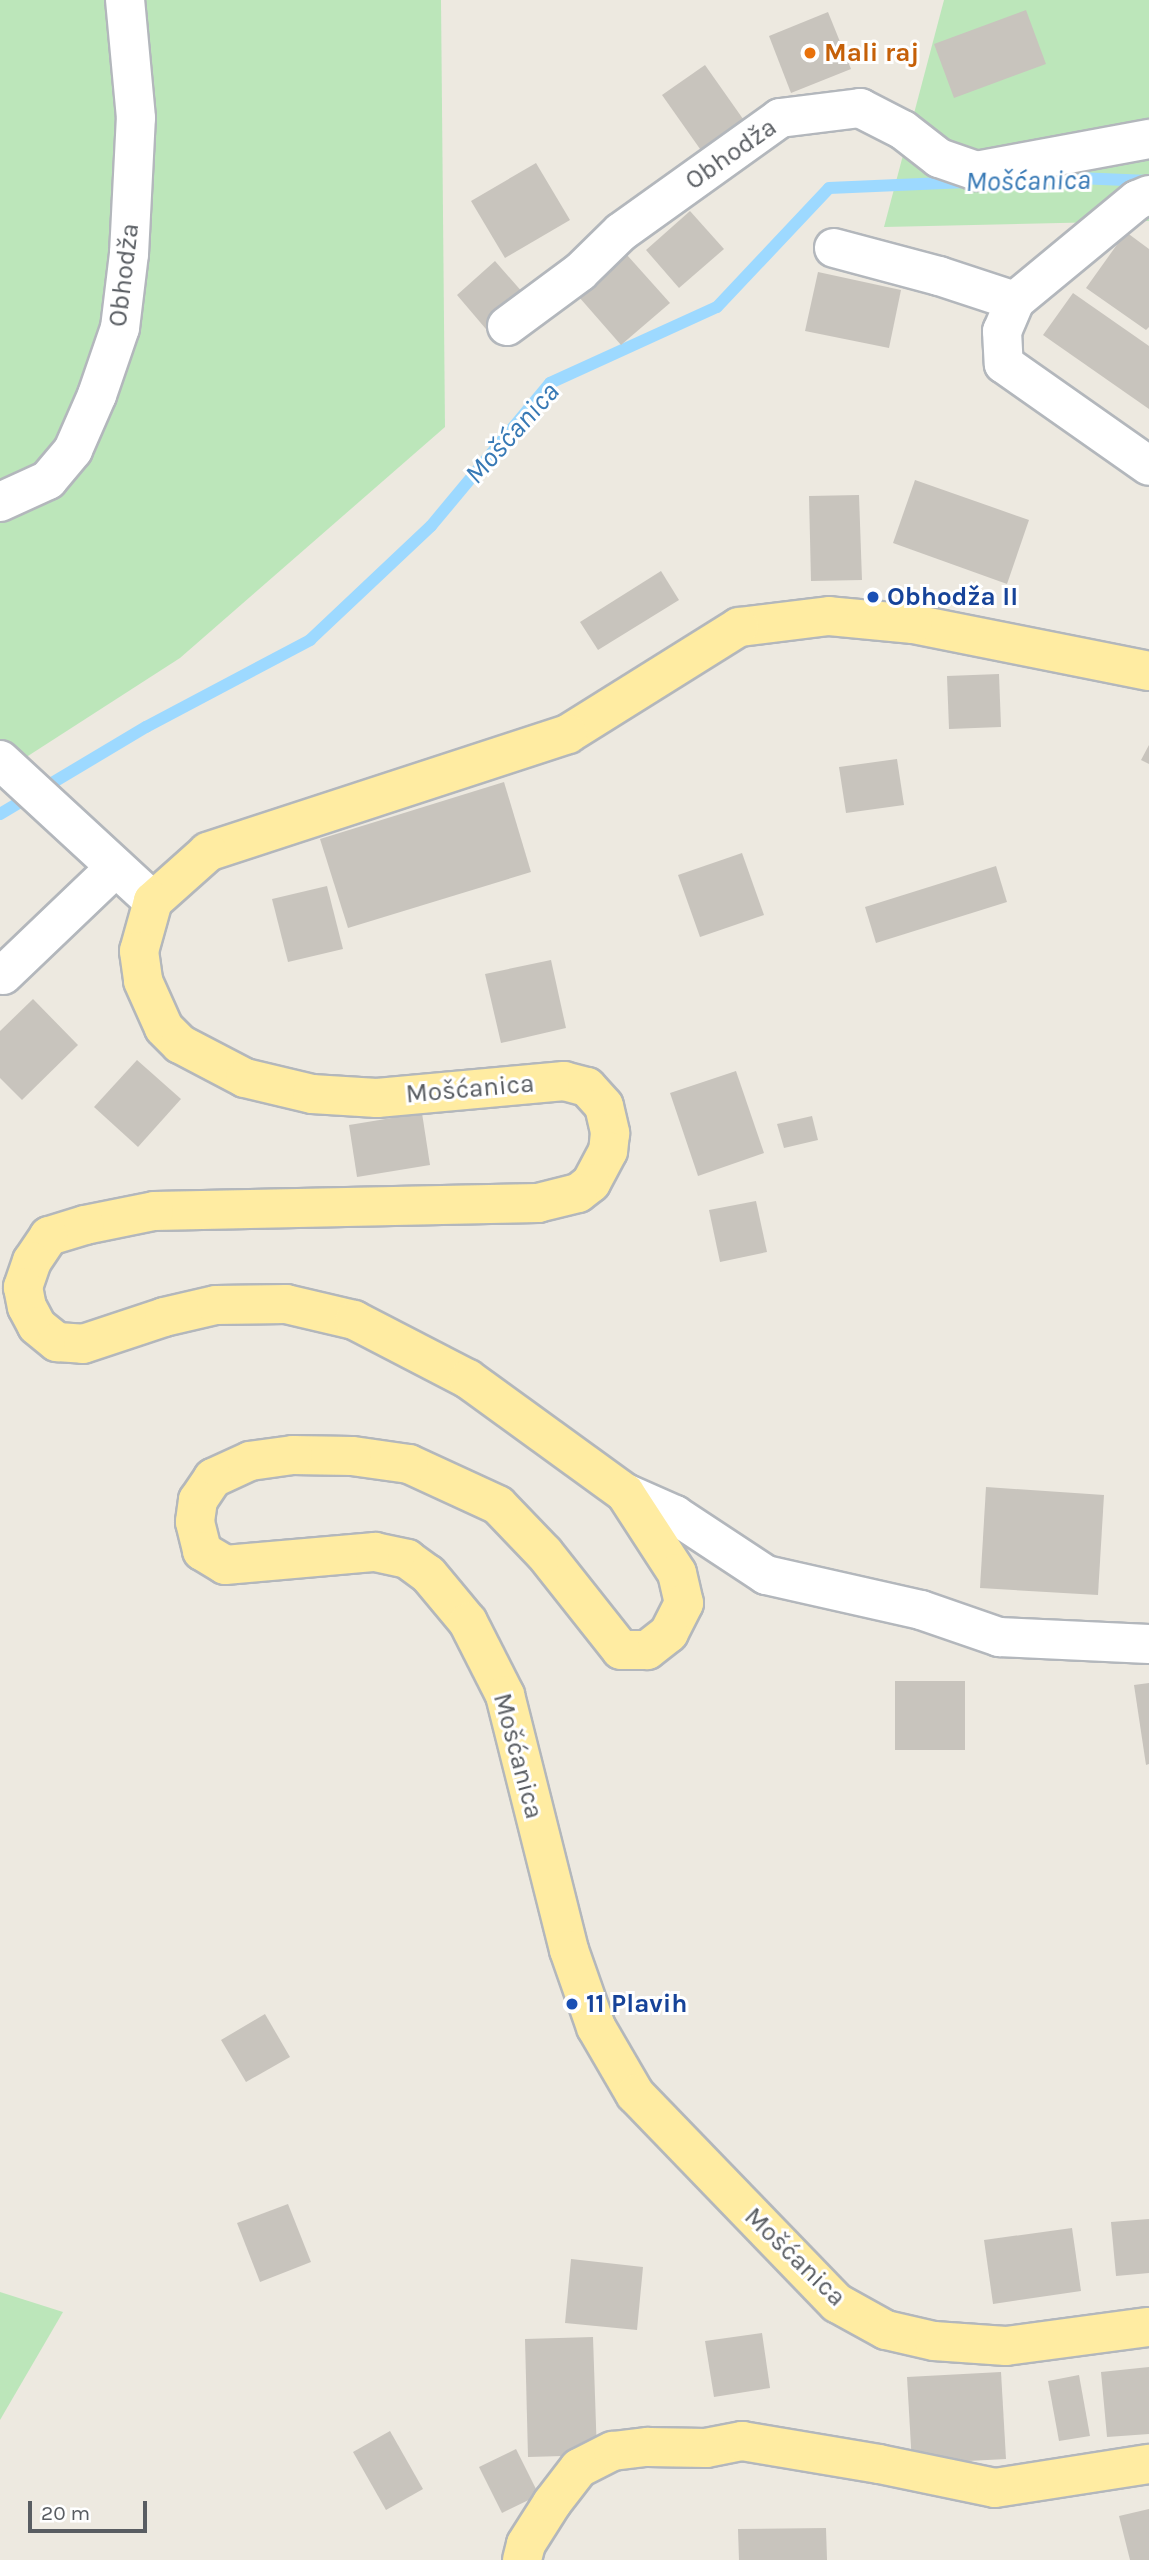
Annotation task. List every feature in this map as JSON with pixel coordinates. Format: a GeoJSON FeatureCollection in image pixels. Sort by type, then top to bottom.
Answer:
{"type":"FeatureCollection","features":[{"type":"Feature","properties":{"kind":"main road"},"geometry":{"type":"LineString","coordinates":[[153,901],[208,852],[568,734],[739,627],[829,616],[912,624],[1149,671]]}},
{"type":"Feature","properties":{"kind":"main road","name":"Mošćanica"},"geometry":{"type":"LineString","coordinates":[[153,901],[139,951],[143,981],[164,1028],[180,1044],[245,1078],[312,1094],[377,1098],[564,1081],[587,1087],[604,1106],[610,1133],[608,1151],[591,1183],[578,1193],[538,1203],[155,1211],[85,1225],[49,1236],[32,1261],[23,1287],[27,1307],[37,1326],[57,1342],[83,1344],[164,1317],[216,1305],[286,1304],[354,1320],[468,1379],[625,1493],[677,1573],[684,1603],[669,1633],[647,1650],[621,1650],[544,1553],[498,1505],[409,1464],[352,1456],[293,1455],[250,1461],[213,1478],[198,1500],[195,1522],[202,1551],[225,1565],[375,1552],[407,1559],[428,1574],[468,1622],[505,1695],[569,1950],[596,2026],[635,2094],[837,2303],[886,2330],[934,2341],[1006,2346],[1149,2327]]}},
{"type":"Feature","properties":{"kind":"main road"},"geometry":{"type":"LineString","coordinates":[[522,2560],[526,2544],[545,2513],[579,2468],[613,2451],[648,2447],[706,2448],[742,2441],[879,2464],[995,2488],[1149,2464]]}},
{"type":"Feature","properties":{"kind":"street","name":"Obhodža"},"geometry":{"type":"LineString","coordinates":[[0,502],[48,480],[73,450],[97,394],[120,328],[129,254],[136,118],[125,0]]}},
{"type":"Feature","properties":{"kind":"street","name":"Obhodža"},"geometry":{"type":"LineString","coordinates":[[508,326],[580,272],[621,232],[780,118],[860,108],[903,130],[939,158],[976,171],[1149,139]]}},
{"type":"Feature","properties":{"kind":"street"},"geometry":{"type":"LineString","coordinates":[[1143,197],[1015,301],[1002,331],[1004,364],[1149,466]]}},
{"type":"Feature","properties":{"kind":"street"},"geometry":{"type":"LineString","coordinates":[[834,248],[939,276],[1015,301]]}},
{"type":"Feature","properties":{"kind":"street"},"geometry":{"type":"LineString","coordinates":[[0,760],[153,901]]}},
{"type":"Feature","properties":{"kind":"street"},"geometry":{"type":"LineString","coordinates":[[4,975],[116,867]]}},
{"type":"Feature","properties":{"kind":"street","name":"Mošćanica"},"geometry":{"type":"LineString","coordinates":[[625,1493],[675,1515],[766,1575],[921,1610],[999,1637],[1149,1644]]}},
{"type":"Feature","properties":{"kind":"green space"},"geometry":{"type":"Polygon","coordinates":[[[0,0],[441,0],[445,427],[180,658],[0,774],[0,0]]]}},
{"type":"Feature","properties":{"kind":"green space"},"geometry":{"type":"Polygon","coordinates":[[[944,0],[1149,0],[1149,221],[884,227],[944,0]]]}},
{"type":"Feature","properties":{"kind":"green space"},"geometry":{"type":"Polygon","coordinates":[[[0,2292],[63,2312],[0,2420],[0,2292]]]}},
{"type":"Feature","properties":{"kind":"building"},"geometry":{"type":"Polygon","coordinates":[[[1026,10],[1046,64],[954,98],[934,44],[1026,10]]]}},
{"type":"Feature","properties":{"kind":"building","name":"Mali raj"},"geometry":{"type":"Polygon","coordinates":[[[828,12],[851,69],[791,93],[769,36],[828,12]]]}},
{"type":"Feature","properties":{"kind":"building"},"geometry":{"type":"Polygon","coordinates":[[[705,65],[748,126],[705,156],[662,95],[705,65]]]}},
{"type":"Feature","properties":{"kind":"building"},"geometry":{"type":"Polygon","coordinates":[[[536,163],[570,220],[505,258],[471,201],[536,163]]]}},
{"type":"Feature","properties":{"kind":"building"},"geometry":{"type":"Polygon","coordinates":[[[690,211],[724,249],[679,288],[646,250],[690,211]]]}},
{"type":"Feature","properties":{"kind":"building"},"geometry":{"type":"Polygon","coordinates":[[[1126,232],[1149,249],[1149,327],[1146,330],[1086,288],[1126,232]]]}},
{"type":"Feature","properties":{"kind":"building"},"geometry":{"type":"Polygon","coordinates":[[[627,255],[670,303],[621,345],[579,297],[627,255]]]}},
{"type":"Feature","properties":{"kind":"building"},"geometry":{"type":"Polygon","coordinates":[[[495,261],[530,301],[491,335],[457,295],[495,261]]]}},
{"type":"Feature","properties":{"kind":"building"},"geometry":{"type":"Polygon","coordinates":[[[818,272],[901,290],[889,348],[805,331],[818,272]]]}},
{"type":"Feature","properties":{"kind":"building"},"geometry":{"type":"Polygon","coordinates":[[[1073,293],[1149,346],[1149,409],[1043,335],[1073,293]]]}},
{"type":"Feature","properties":{"kind":"building"},"geometry":{"type":"Polygon","coordinates":[[[915,480],[1029,520],[1007,584],[893,543],[915,480]]]}},
{"type":"Feature","properties":{"kind":"building"},"geometry":{"type":"Polygon","coordinates":[[[859,495],[862,580],[811,581],[809,496],[859,495]]]}},
{"type":"Feature","properties":{"kind":"building"},"geometry":{"type":"Polygon","coordinates":[[[661,571],[679,600],[598,650],[580,622],[661,571]]]}},
{"type":"Feature","properties":{"kind":"building"},"geometry":{"type":"Polygon","coordinates":[[[999,674],[1001,727],[949,729],[947,676],[999,674]]]}},
{"type":"Feature","properties":{"kind":"building"},"geometry":{"type":"Polygon","coordinates":[[[1149,745],[1149,764],[1141,760],[1149,745]]]}},
{"type":"Feature","properties":{"kind":"building"},"geometry":{"type":"Polygon","coordinates":[[[897,759],[904,805],[846,813],[839,767],[897,759]]]}},
{"type":"Feature","properties":{"kind":"building"},"geometry":{"type":"Polygon","coordinates":[[[504,782],[531,872],[348,928],[320,839],[504,782]]]}},
{"type":"Feature","properties":{"kind":"building"},"geometry":{"type":"Polygon","coordinates":[[[742,853],[764,915],[700,937],[678,875],[742,853]]]}},
{"type":"Feature","properties":{"kind":"building"},"geometry":{"type":"Polygon","coordinates":[[[996,866],[1007,902],[876,943],[865,907],[996,866]]]}},
{"type":"Feature","properties":{"kind":"building"},"geometry":{"type":"Polygon","coordinates":[[[327,886],[343,949],[288,962],[272,899],[327,886]]]}},
{"type":"Feature","properties":{"kind":"building"},"geometry":{"type":"Polygon","coordinates":[[[551,960],[566,1028],[501,1043],[485,974],[551,960]]]}},
{"type":"Feature","properties":{"kind":"building"},"geometry":{"type":"Polygon","coordinates":[[[33,999],[78,1045],[22,1100],[0,1078],[0,1031],[33,999]]]}},
{"type":"Feature","properties":{"kind":"building"},"geometry":{"type":"Polygon","coordinates":[[[137,1060],[181,1099],[138,1147],[94,1107],[137,1060]]]}},
{"type":"Feature","properties":{"kind":"building"},"geometry":{"type":"Polygon","coordinates":[[[736,1071],[764,1153],[698,1176],[670,1093],[736,1071]]]}},
{"type":"Feature","properties":{"kind":"building"},"geometry":{"type":"Polygon","coordinates":[[[422,1113],[430,1165],[357,1177],[349,1125],[422,1113]]]}},
{"type":"Feature","properties":{"kind":"building"},"geometry":{"type":"Polygon","coordinates":[[[812,1116],[818,1140],[784,1148],[777,1124],[812,1116]]]}},
{"type":"Feature","properties":{"kind":"building"},"geometry":{"type":"Polygon","coordinates":[[[756,1201],[767,1252],[720,1262],[709,1210],[756,1201]]]}},
{"type":"Feature","properties":{"kind":"building"},"geometry":{"type":"Polygon","coordinates":[[[986,1487],[1104,1495],[1098,1595],[980,1588],[986,1487]]]}},
{"type":"Feature","properties":{"kind":"building"},"geometry":{"type":"Polygon","coordinates":[[[895,1681],[965,1681],[965,1750],[895,1750],[895,1681]]]}},
{"type":"Feature","properties":{"kind":"building"},"geometry":{"type":"Polygon","coordinates":[[[1149,1683],[1149,1764],[1146,1765],[1134,1685],[1149,1683]]]}},
{"type":"Feature","properties":{"kind":"building"},"geometry":{"type":"Polygon","coordinates":[[[265,2014],[290,2057],[246,2082],[221,2040],[265,2014]]]}},
{"type":"Feature","properties":{"kind":"building"},"geometry":{"type":"Polygon","coordinates":[[[288,2204],[311,2262],[260,2282],[237,2223],[288,2204]]]}},
{"type":"Feature","properties":{"kind":"building"},"geometry":{"type":"Polygon","coordinates":[[[1149,2219],[1149,2273],[1116,2276],[1111,2222],[1149,2219]]]}},
{"type":"Feature","properties":{"kind":"building"},"geometry":{"type":"Polygon","coordinates":[[[1072,2228],[1081,2291],[993,2304],[984,2240],[1072,2228]]]}},
{"type":"Feature","properties":{"kind":"building"},"geometry":{"type":"Polygon","coordinates":[[[571,2259],[643,2267],[637,2330],[565,2323],[571,2259]]]}},
{"type":"Feature","properties":{"kind":"building"},"geometry":{"type":"Polygon","coordinates":[[[762,2333],[770,2388],[714,2397],[705,2341],[762,2333]]]}},
{"type":"Feature","properties":{"kind":"building"},"geometry":{"type":"Polygon","coordinates":[[[593,2337],[597,2455],[528,2457],[525,2339],[593,2337]]]}},
{"type":"Feature","properties":{"kind":"building"},"geometry":{"type":"Polygon","coordinates":[[[1149,2367],[1149,2434],[1107,2437],[1101,2372],[1149,2367]]]}},
{"type":"Feature","properties":{"kind":"building"},"geometry":{"type":"Polygon","coordinates":[[[1001,2372],[1006,2459],[912,2464],[907,2377],[1001,2372]]]}},
{"type":"Feature","properties":{"kind":"building"},"geometry":{"type":"Polygon","coordinates":[[[1079,2375],[1090,2436],[1059,2441],[1048,2381],[1079,2375]]]}},
{"type":"Feature","properties":{"kind":"building"},"geometry":{"type":"Polygon","coordinates":[[[390,2431],[423,2489],[386,2510],[353,2452],[390,2431]]]}},
{"type":"Feature","properties":{"kind":"building"},"geometry":{"type":"Polygon","coordinates":[[[516,2449],[539,2495],[502,2513],[479,2467],[516,2449]]]}},
{"type":"Feature","properties":{"kind":"building"},"geometry":{"type":"Polygon","coordinates":[[[1149,2509],[1149,2560],[1130,2560],[1119,2516],[1149,2509]]]}},
{"type":"Feature","properties":{"kind":"building"},"geometry":{"type":"Polygon","coordinates":[[[826,2528],[827,2560],[739,2560],[738,2529],[826,2528]]]}},
{"type":"Feature","properties":{"kind":"waterway","name":"Mošćanica"},"geometry":{"type":"LineString","coordinates":[[1020,180],[1078,178],[1149,181]]}},
{"type":"Feature","properties":{"kind":"waterway","name":"Mošćanica"},"geometry":{"type":"LineString","coordinates":[[0,814],[146,727],[310,640],[431,526],[550,383],[717,307],[829,188],[967,182]]}},
{"type":"Feature","properties":{"kind":"place","name":"Mali raj"},"geometry":{"type":"Point","coordinates":[810,53]}},
{"type":"Feature","properties":{"kind":"place","name":"Obhodža II"},"geometry":{"type":"Point","coordinates":[873,597]}},
{"type":"Feature","properties":{"kind":"place","name":"11 Plavih"},"geometry":{"type":"Point","coordinates":[572,2004]}}]}
